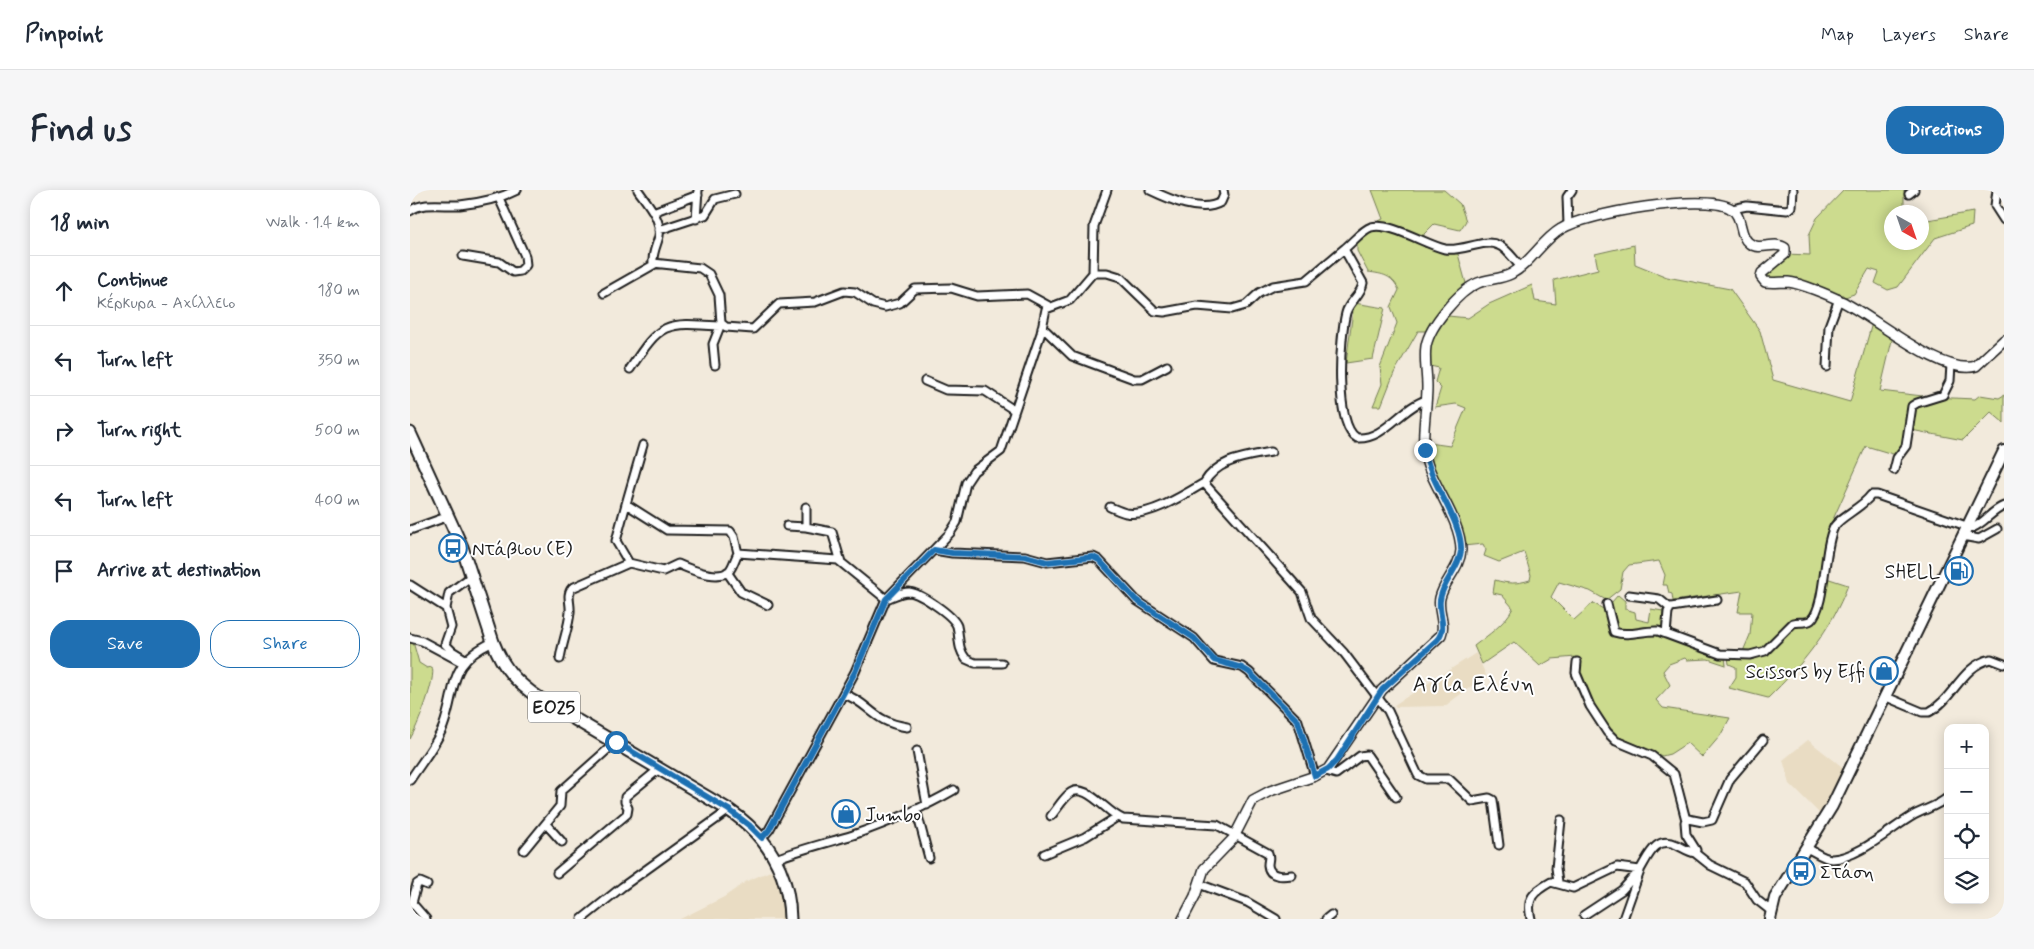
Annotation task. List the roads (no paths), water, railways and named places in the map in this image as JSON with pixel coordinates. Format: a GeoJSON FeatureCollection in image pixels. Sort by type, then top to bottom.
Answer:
{"type":"FeatureCollection","features":[{"type":"Feature","properties":{"kind":"main road","name":"ΕΟ25"},"geometry":{"type":"LineString","coordinates":[[410,433],[449,516],[473,575],[493,642],[504,667],[517,682],[538,698],[729,810],[750,826],[762,838],[776,859],[786,890],[790,919]]}},
{"type":"Feature","properties":{"kind":"main road"},"geometry":{"type":"LineString","coordinates":[[1770,915],[1775,898],[1832,806],[2004,451]]}},
{"type":"Feature","properties":{"kind":"street"},"geometry":{"type":"LineString","coordinates":[[410,211],[421,205],[461,204],[499,198],[518,190]]}},
{"type":"Feature","properties":{"kind":"street"},"geometry":{"type":"LineString","coordinates":[[638,190],[653,212],[660,230],[652,258],[655,264]]}},
{"type":"Feature","properties":{"kind":"street"},"geometry":{"type":"LineString","coordinates":[[630,369],[653,336],[663,328],[671,325],[720,324],[726,327],[753,329],[779,304],[815,302],[844,291],[855,292],[879,306],[900,303],[915,289],[951,288],[977,296],[1027,294],[1049,306],[1061,304],[1070,300],[1093,273],[1094,226],[1108,190]]}},
{"type":"Feature","properties":{"kind":"street"},"geometry":{"type":"LineString","coordinates":[[1150,190],[1176,201],[1203,205],[1221,202],[1224,195],[1223,190]]}},
{"type":"Feature","properties":{"kind":"street"},"geometry":{"type":"LineString","coordinates":[[1568,225],[1567,197],[1572,190]]}},
{"type":"Feature","properties":{"kind":"street"},"geometry":{"type":"LineString","coordinates":[[1732,209],[1747,206],[1787,210],[1792,207],[1793,190]]}},
{"type":"Feature","properties":{"kind":"street"},"geometry":{"type":"LineString","coordinates":[[1997,190],[1995,206],[2004,220]]}},
{"type":"Feature","properties":{"kind":"street"},"geometry":{"type":"LineString","coordinates":[[653,212],[698,192],[696,219]]}},
{"type":"Feature","properties":{"kind":"street"},"geometry":{"type":"LineString","coordinates":[[660,230],[707,214],[715,199],[735,194]]}},
{"type":"Feature","properties":{"kind":"street"},"geometry":{"type":"LineString","coordinates":[[463,256],[499,262],[513,272],[520,271],[526,265],[525,256],[499,198]]}},
{"type":"Feature","properties":{"kind":"street"},"geometry":{"type":"LineString","coordinates":[[1183,919],[1205,866],[1236,834],[1249,806],[1257,798],[1282,786],[1326,771],[1337,760],[1377,697],[1441,635],[1443,627],[1440,598],[1460,554],[1456,528],[1426,460],[1424,441],[1426,350],[1433,328],[1471,287],[1509,275],[1553,234],[1568,225],[1673,202],[1698,202],[1723,205],[1732,209],[1740,217],[1745,238],[1749,244],[1766,247],[1779,245],[1786,250],[1785,254],[1762,273],[1763,280],[1767,282],[1789,282],[1839,299],[1919,349],[1951,364],[1973,367],[2000,349],[2004,340]]}},
{"type":"Feature","properties":{"kind":"street"},"geometry":{"type":"LineString","coordinates":[[1093,273],[1107,273],[1120,277],[1155,311],[1164,312],[1197,306],[1232,309],[1246,305],[1259,293],[1273,286],[1306,280],[1367,230],[1376,227],[1405,234],[1450,250],[1463,250],[1487,243],[1497,244],[1520,266]]}},
{"type":"Feature","properties":{"kind":"street"},"geometry":{"type":"LineString","coordinates":[[1344,249],[1363,283],[1359,294],[1351,301],[1346,312],[1340,357],[1339,374],[1349,431],[1357,438],[1365,438],[1389,425],[1416,404],[1426,400]]}},
{"type":"Feature","properties":{"kind":"street"},"geometry":{"type":"LineString","coordinates":[[604,293],[655,264],[700,268],[709,274],[719,295],[720,324],[713,344],[715,365]]}},
{"type":"Feature","properties":{"kind":"street"},"geometry":{"type":"LineString","coordinates":[[1827,367],[1829,326],[1839,299]]}},
{"type":"Feature","properties":{"kind":"street"},"geometry":{"type":"LineString","coordinates":[[762,838],[769,830],[844,694],[875,631],[886,599],[934,550],[957,522],[966,483],[974,471],[1001,451],[1042,328],[1045,311],[1049,306]]}},
{"type":"Feature","properties":{"kind":"street"},"geometry":{"type":"LineString","coordinates":[[1042,328],[1072,356],[1136,380],[1167,366]]}},
{"type":"Feature","properties":{"kind":"street"},"geometry":{"type":"LineString","coordinates":[[1894,470],[1897,458],[1906,446],[1912,406],[1917,402],[1943,395],[1950,381],[1951,364]]}},
{"type":"Feature","properties":{"kind":"street"},"geometry":{"type":"LineString","coordinates":[[925,381],[946,390],[984,391],[1014,410]]}},
{"type":"Feature","properties":{"kind":"street"},"geometry":{"type":"LineString","coordinates":[[629,563],[616,541],[643,445]]}},
{"type":"Feature","properties":{"kind":"street"},"geometry":{"type":"LineString","coordinates":[[1110,507],[1126,513],[1144,511],[1163,505],[1204,483],[1210,473],[1218,466],[1240,458],[1271,452]]}},
{"type":"Feature","properties":{"kind":"street"},"geometry":{"type":"LineString","coordinates":[[1204,483],[1297,585],[1305,598],[1311,618],[1344,653],[1394,722],[1421,777],[1449,779],[1472,801],[1489,798],[1493,800],[1500,845]]}},
{"type":"Feature","properties":{"kind":"street"},"geometry":{"type":"LineString","coordinates":[[1607,604],[1614,632],[1623,635],[1648,630],[1666,634],[1720,654],[1750,655],[1765,651],[1795,622],[1810,620],[1820,598],[1828,546],[1834,526],[1874,494],[1979,539],[1997,529]]}},
{"type":"Feature","properties":{"kind":"street"},"geometry":{"type":"LineString","coordinates":[[626,504],[667,530],[730,532],[734,536],[738,553],[727,572]]}},
{"type":"Feature","properties":{"kind":"street"},"geometry":{"type":"LineString","coordinates":[[1964,531],[1978,525],[1995,510],[2004,506]]}},
{"type":"Feature","properties":{"kind":"street"},"geometry":{"type":"LineString","coordinates":[[806,507],[806,527]]}},
{"type":"Feature","properties":{"kind":"street"},"geometry":{"type":"LineString","coordinates":[[410,530],[449,516]]}},
{"type":"Feature","properties":{"kind":"street"},"geometry":{"type":"LineString","coordinates":[[787,526],[806,527],[832,532],[841,562],[870,588],[886,599]]}},
{"type":"Feature","properties":{"kind":"street"},"geometry":{"type":"LineString","coordinates":[[934,550],[952,553],[1025,556],[1047,562],[1093,557],[1099,560],[1136,600],[1194,638],[1214,660],[1242,668],[1249,672],[1292,714],[1298,721],[1315,776]]}},
{"type":"Feature","properties":{"kind":"street"},"geometry":{"type":"LineString","coordinates":[[738,553],[841,562]]}},
{"type":"Feature","properties":{"kind":"street"},"geometry":{"type":"LineString","coordinates":[[560,659],[562,642],[570,613],[570,590],[629,563],[664,571],[678,564],[700,573],[727,572]]}},
{"type":"Feature","properties":{"kind":"street"},"geometry":{"type":"LineString","coordinates":[[727,572],[741,592],[768,605]]}},
{"type":"Feature","properties":{"kind":"street"},"geometry":{"type":"LineString","coordinates":[[464,661],[445,644],[451,626],[446,608],[451,590],[473,575]]}},
{"type":"Feature","properties":{"kind":"street"},"geometry":{"type":"LineString","coordinates":[[410,585],[446,608]]}},
{"type":"Feature","properties":{"kind":"street"},"geometry":{"type":"LineString","coordinates":[[886,599],[904,593],[917,594],[954,620],[958,644],[966,659],[975,663],[1002,663]]}},
{"type":"Feature","properties":{"kind":"street"},"geometry":{"type":"LineString","coordinates":[[1629,595],[1659,599],[1670,608]]}},
{"type":"Feature","properties":{"kind":"street"},"geometry":{"type":"LineString","coordinates":[[1670,608],[1717,600]]}},
{"type":"Feature","properties":{"kind":"street"},"geometry":{"type":"LineString","coordinates":[[1666,634],[1670,608]]}},
{"type":"Feature","properties":{"kind":"street"},"geometry":{"type":"LineString","coordinates":[[410,638],[422,641],[464,661]]}},
{"type":"Feature","properties":{"kind":"street"},"geometry":{"type":"LineString","coordinates":[[410,780],[442,728],[452,689],[464,661],[478,649],[493,642]]}},
{"type":"Feature","properties":{"kind":"street"},"geometry":{"type":"LineString","coordinates":[[1884,696],[1922,712],[1929,712],[1948,697],[1967,672],[1976,664],[1991,659],[2004,664]]}},
{"type":"Feature","properties":{"kind":"street"},"geometry":{"type":"LineString","coordinates":[[1576,662],[1576,673],[1590,706],[1607,732],[1616,741],[1652,756],[1674,774],[1686,820],[1686,834],[1696,850],[1695,853]]}},
{"type":"Feature","properties":{"kind":"street"},"geometry":{"type":"LineString","coordinates":[[844,694],[853,697],[883,721],[908,727]]}},
{"type":"Feature","properties":{"kind":"street"},"geometry":{"type":"LineString","coordinates":[[1686,820],[1707,822],[1712,820],[1730,778],[1763,740]]}},
{"type":"Feature","properties":{"kind":"street"},"geometry":{"type":"LineString","coordinates":[[524,850],[560,804],[562,790],[616,742]]}},
{"type":"Feature","properties":{"kind":"street"},"geometry":{"type":"LineString","coordinates":[[918,751],[927,805]]}},
{"type":"Feature","properties":{"kind":"street"},"geometry":{"type":"LineString","coordinates":[[1326,771],[1336,774],[1360,756],[1367,755],[1396,797]]}},
{"type":"Feature","properties":{"kind":"street"},"geometry":{"type":"LineString","coordinates":[[557,873],[626,814],[628,808],[625,797],[659,769]]}},
{"type":"Feature","properties":{"kind":"street"},"geometry":{"type":"LineString","coordinates":[[776,859],[807,847],[853,835],[927,805],[954,790]]}},
{"type":"Feature","properties":{"kind":"street"},"geometry":{"type":"LineString","coordinates":[[1051,816],[1070,793],[1077,790],[1088,793],[1117,817],[1205,823],[1224,827],[1268,853],[1269,868],[1273,873],[1280,876],[1292,875]]}},
{"type":"Feature","properties":{"kind":"street"},"geometry":{"type":"LineString","coordinates":[[1807,848],[1832,859],[1858,851],[1912,816],[1944,800]]}},
{"type":"Feature","properties":{"kind":"street"},"geometry":{"type":"LineString","coordinates":[[916,809],[929,858]]}},
{"type":"Feature","properties":{"kind":"street"},"geometry":{"type":"LineString","coordinates":[[582,919],[622,887],[729,810]]}},
{"type":"Feature","properties":{"kind":"street"},"geometry":{"type":"LineString","coordinates":[[1044,854],[1085,837],[1117,817]]}},
{"type":"Feature","properties":{"kind":"street"},"geometry":{"type":"LineString","coordinates":[[1558,882],[1557,860],[1561,820]]}},
{"type":"Feature","properties":{"kind":"street"},"geometry":{"type":"LineString","coordinates":[[546,824],[562,842]]}},
{"type":"Feature","properties":{"kind":"street"},"geometry":{"type":"LineString","coordinates":[[1623,919],[1640,870],[1654,846],[1662,842],[1670,842],[1695,853],[1710,865],[1744,882],[1770,915]]}},
{"type":"Feature","properties":{"kind":"street"},"geometry":{"type":"LineString","coordinates":[[1531,919],[1528,908],[1531,898],[1550,883],[1558,882],[1573,888],[1618,867],[1640,870]]}},
{"type":"Feature","properties":{"kind":"street"},"geometry":{"type":"LineString","coordinates":[[1584,916],[1622,890],[1640,870]]}},
{"type":"Feature","properties":{"kind":"street"},"geometry":{"type":"LineString","coordinates":[[426,919],[411,902],[416,884],[420,882],[427,885]]}},
{"type":"Feature","properties":{"kind":"street"},"geometry":{"type":"LineString","coordinates":[[1199,884],[1246,902],[1276,919]]}},
{"type":"Feature","properties":{"kind":"place","name":"Ντάβιου (E)"},"geometry":{"type":"Point","coordinates":[453,548]}},
{"type":"Feature","properties":{"kind":"place","name":"SHELL"},"geometry":{"type":"Point","coordinates":[1959,571]}},
{"type":"Feature","properties":{"kind":"place","name":"Scissors by Effi"},"geometry":{"type":"Point","coordinates":[1884,671]}},
{"type":"Feature","properties":{"kind":"place","name":"Jumbo"},"geometry":{"type":"Point","coordinates":[846,814]}},
{"type":"Feature","properties":{"kind":"place","name":"Στάση"},"geometry":{"type":"Point","coordinates":[1801,871]}},
{"type":"Feature","properties":{"kind":"district","name":"Αγία Ελένη"},"geometry":{"type":"Point","coordinates":[1474,684]}}]}
